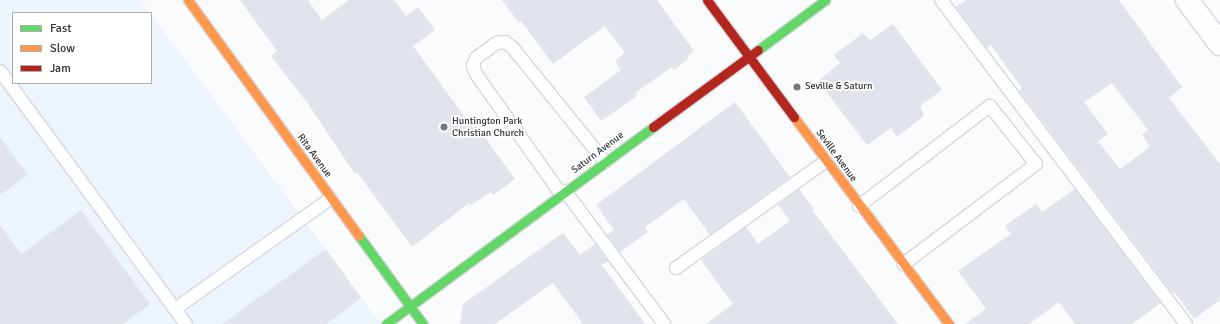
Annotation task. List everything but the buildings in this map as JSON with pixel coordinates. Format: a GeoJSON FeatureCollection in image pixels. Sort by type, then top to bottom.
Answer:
{"type":"FeatureCollection","features":[{"type":"Feature","properties":{"kind":"street","name":"Rita Avenue"},"geometry":{"type":"LineString","coordinates":[[188,0],[423,324]]}},
{"type":"Feature","properties":{"kind":"street","name":"Seville Avenue"},"geometry":{"type":"LineString","coordinates":[[707,0],[859,206],[949,324]]}},
{"type":"Feature","properties":{"kind":"street","name":"Saturn Avenue"},"geometry":{"type":"LineString","coordinates":[[386,324],[748,55],[825,0]]}},
{"type":"Feature","properties":{"kind":"street"},"geometry":{"type":"LineString","coordinates":[[1187,0],[1220,44]]}},
{"type":"Feature","properties":{"kind":"lane"},"geometry":{"type":"LineString","coordinates":[[941,0],[1186,324]]}},
{"type":"Feature","properties":{"kind":"lane"},"geometry":{"type":"LineString","coordinates":[[605,162],[509,45],[497,43],[476,58],[473,66],[476,74],[563,193],[664,324]]}},
{"type":"Feature","properties":{"kind":"lane"},"geometry":{"type":"LineString","coordinates":[[0,71],[186,324]]}},
{"type":"Feature","properties":{"kind":"lane"},"geometry":{"type":"LineString","coordinates":[[859,206],[990,106],[1036,164],[904,264]]}},
{"type":"Feature","properties":{"kind":"lane"},"geometry":{"type":"LineString","coordinates":[[676,268],[826,161]]}},
{"type":"Feature","properties":{"kind":"lane"},"geometry":{"type":"LineString","coordinates":[[175,309],[331,198]]}},
{"type":"Feature","properties":{"kind":"shaded area"},"geometry":{"type":"Polygon","coordinates":[[[0,0],[141,0],[149,12],[12,12],[12,84],[152,84],[152,15],[381,324],[0,324],[0,0]]]}},
{"type":"Feature","properties":{"kind":"traffic: fast"},"geometry":{"type":"LineString","coordinates":[[758,50],[825,0]]}},
{"type":"Feature","properties":{"kind":"traffic: fast"},"geometry":{"type":"LineString","coordinates":[[386,324],[653,127]]}},
{"type":"Feature","properties":{"kind":"traffic: fast"},"geometry":{"type":"LineString","coordinates":[[359,236],[423,324]]}},
{"type":"Feature","properties":{"kind":"traffic: slow"},"geometry":{"type":"LineString","coordinates":[[188,0],[359,236]]}},
{"type":"Feature","properties":{"kind":"traffic: slow"},"geometry":{"type":"LineString","coordinates":[[794,117],[949,324]]}},
{"type":"Feature","properties":{"kind":"traffic: jam"},"geometry":{"type":"LineString","coordinates":[[707,0],[794,117]]}},
{"type":"Feature","properties":{"kind":"traffic: jam"},"geometry":{"type":"LineString","coordinates":[[653,127],[758,50]]}},
{"type":"Feature","properties":{"kind":"place","name":"Seville & Saturn"},"geometry":{"type":"Point","coordinates":[797,87]}},
{"type":"Feature","properties":{"kind":"place","name":"Huntington Park Christian Church"},"geometry":{"type":"Point","coordinates":[444,127]}}]}
